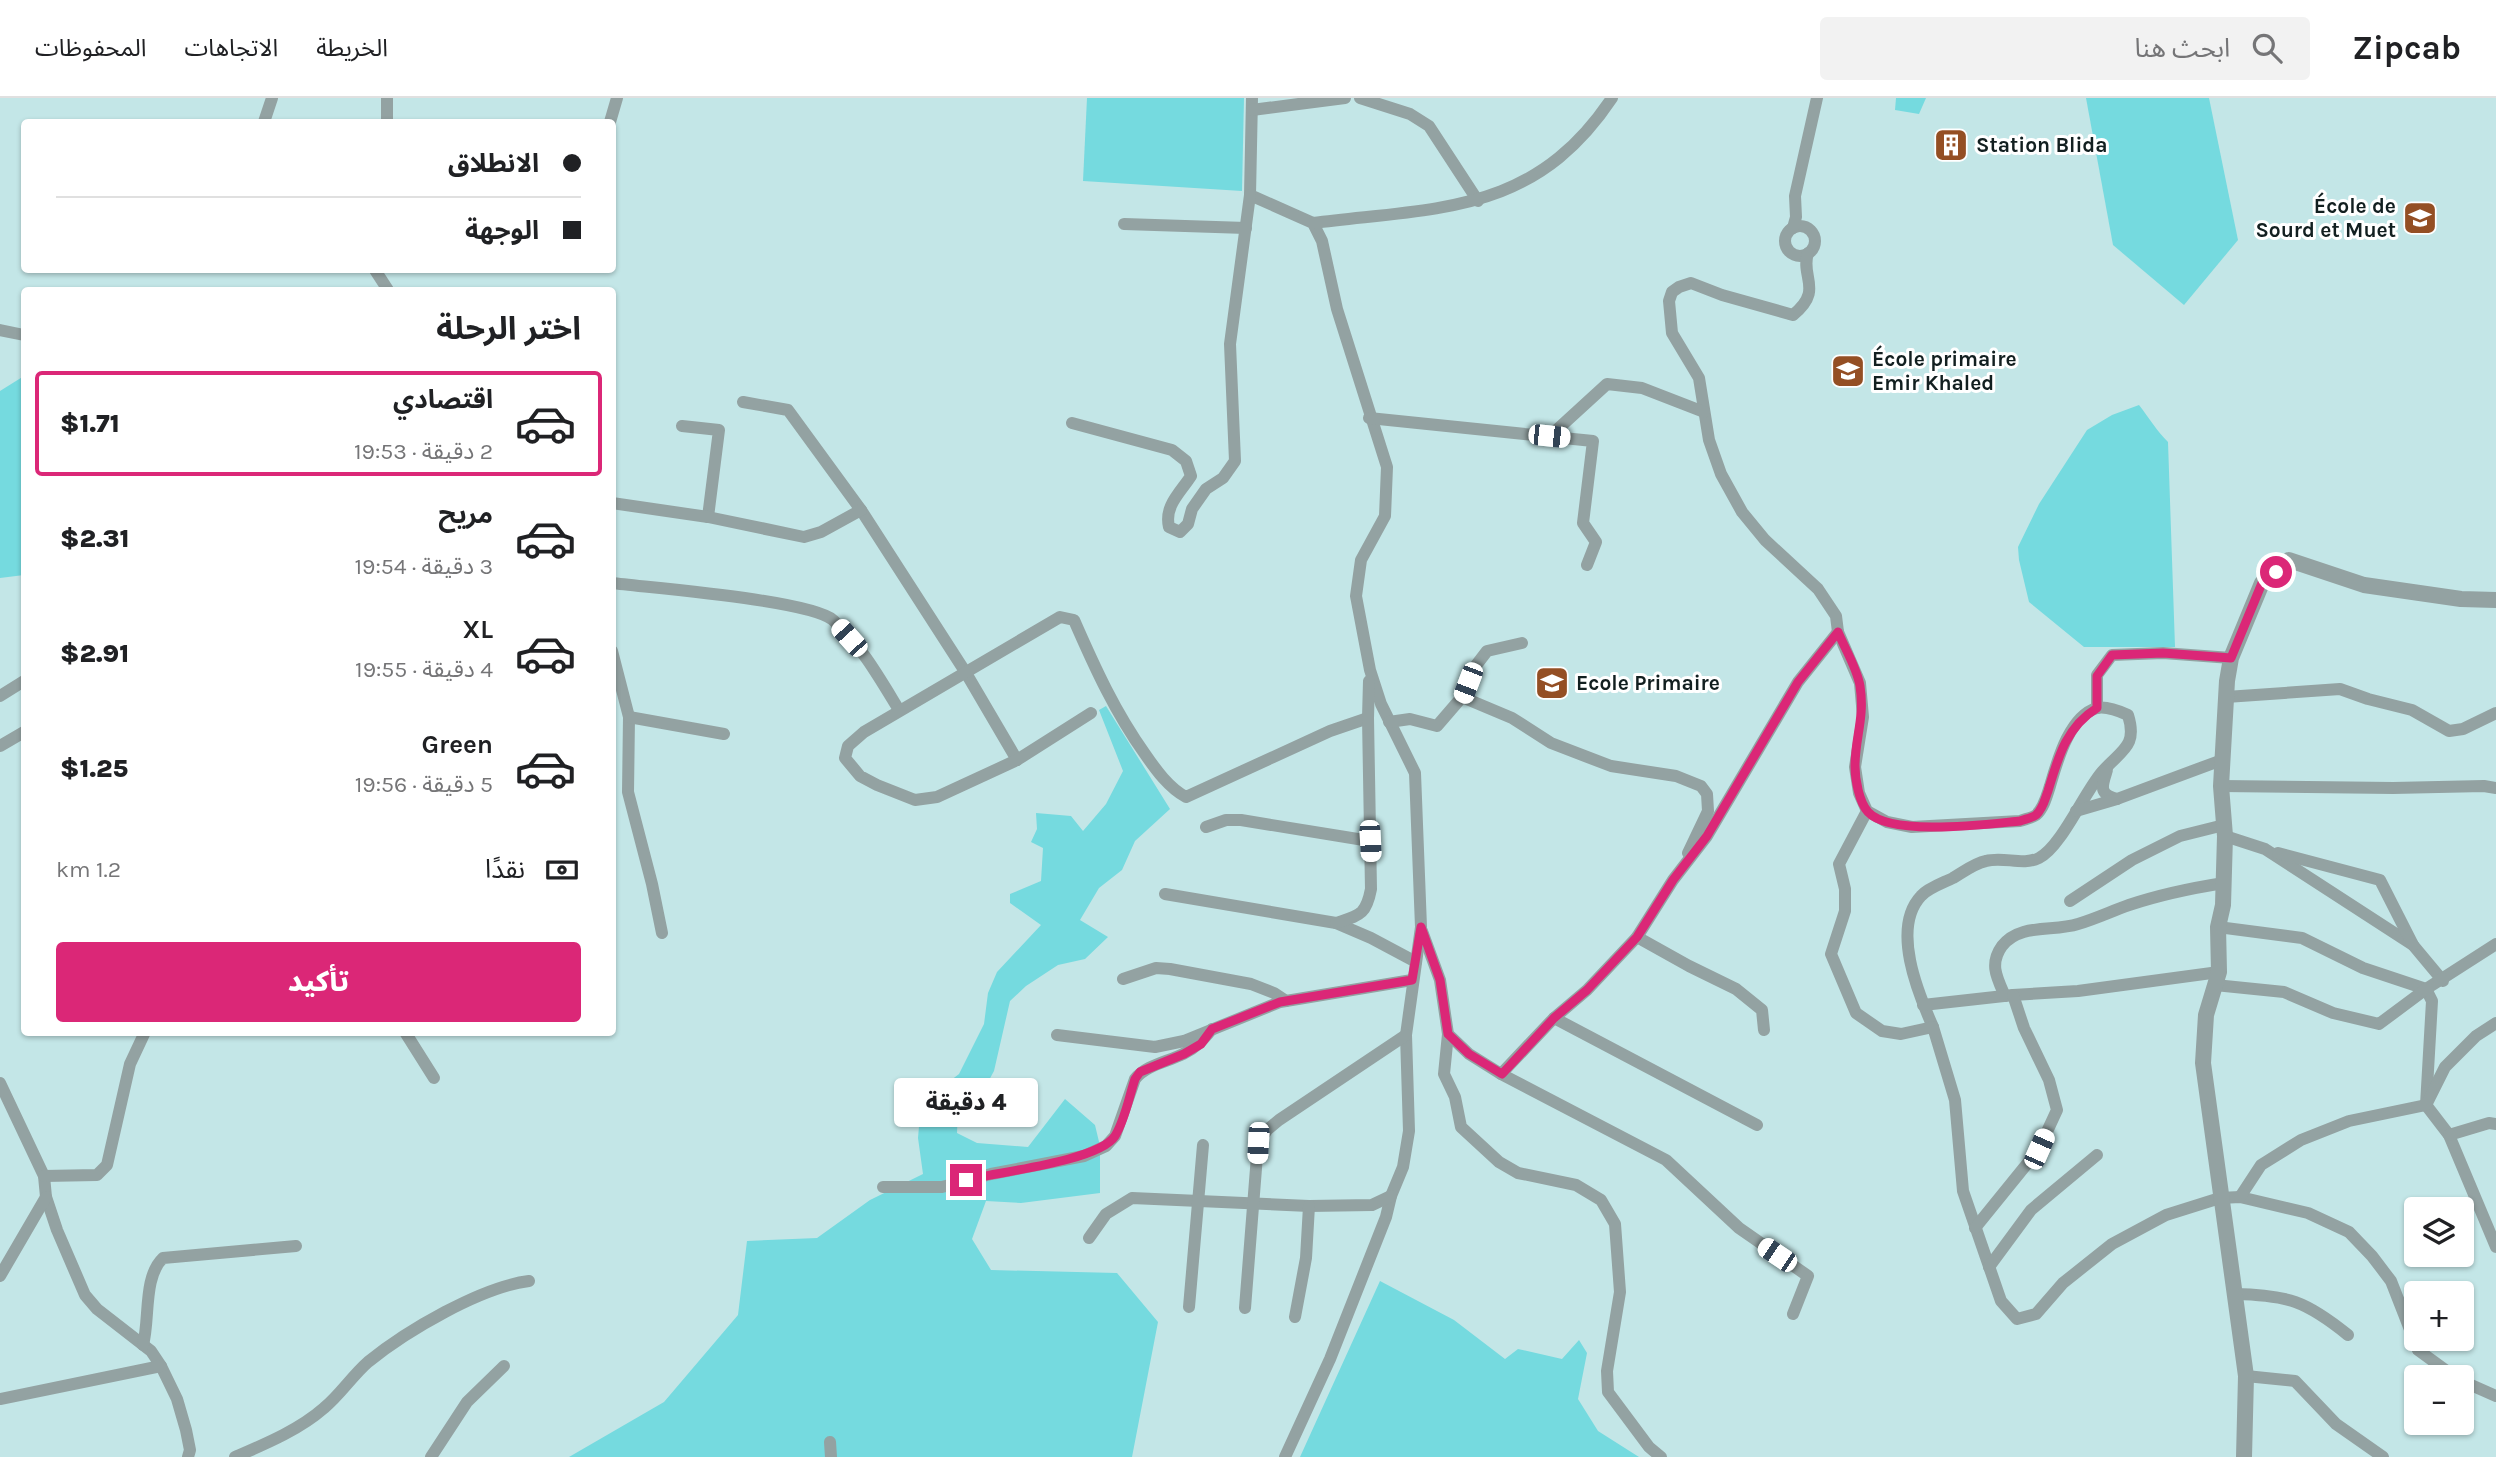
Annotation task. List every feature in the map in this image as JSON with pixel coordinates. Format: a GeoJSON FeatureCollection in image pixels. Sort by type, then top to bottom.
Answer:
{"type":"FeatureCollection","features":[{"type":"Feature","properties":{"kind":"street"},"geometry":{"type":"LineString","coordinates":[[265,119],[272,98]]}},
{"type":"Feature","properties":{"kind":"street"},"geometry":{"type":"LineString","coordinates":[[387,98],[387,119]]}},
{"type":"Feature","properties":{"kind":"street"},"geometry":{"type":"LineString","coordinates":[[611,119],[617,98]]}},
{"type":"Feature","properties":{"kind":"street"},"geometry":{"type":"LineString","coordinates":[[1072,423],[1172,450],[1186,461],[1191,476],[1168,507],[1167,517],[1169,527],[1180,532],[1188,524],[1192,509],[1206,489],[1223,478],[1235,461],[1230,344],[1250,195],[1252,104],[1345,98]]}},
{"type":"Feature","properties":{"kind":"street"},"geometry":{"type":"LineString","coordinates":[[1360,98],[1410,114],[1423,121],[1434,132],[1478,201]]}},
{"type":"Feature","properties":{"kind":"street"},"geometry":{"type":"LineString","coordinates":[[1250,195],[1313,223],[1460,206],[1478,201],[1534,176],[1562,157],[1612,98]]}},
{"type":"Feature","properties":{"kind":"street"},"geometry":{"type":"LineString","coordinates":[[1805,258],[1790,252],[1785,244],[1786,236],[1797,224],[1796,196],[1817,98]]}},
{"type":"Feature","properties":{"kind":"street"},"geometry":{"type":"LineString","coordinates":[[1285,1457],[1330,1359],[1387,1217],[1391,1196],[1403,1167],[1409,1130],[1406,1035],[1421,927],[1415,773],[1381,704],[1370,670],[1356,596],[1361,560],[1385,516],[1387,467],[1369,418],[1337,309],[1322,241],[1313,223]]}},
{"type":"Feature","properties":{"kind":"street"},"geometry":{"type":"LineString","coordinates":[[1124,224],[1246,228]]}},
{"type":"Feature","properties":{"kind":"street"},"geometry":{"type":"LineString","coordinates":[[1797,224],[1814,237],[1814,246],[1805,258],[1810,281],[1808,293],[1803,306],[1793,315],[1722,295],[1691,283],[1672,292],[1669,301],[1671,333],[1699,378],[1709,440],[1721,474],[1742,512],[1765,540],[1818,589],[1836,616],[1838,632],[1860,683],[1863,717],[1855,767],[1859,793],[1867,811],[1886,822],[1912,827],[2009,822],[2035,816],[2044,804],[2062,748],[2074,726],[2084,716],[2097,708],[2115,709],[2128,715],[2133,730],[2131,742],[2091,785],[2056,843],[2039,858],[2019,861],[1987,860],[1920,896],[1908,922],[1906,944],[1923,1006],[1933,1027],[1955,1100],[1963,1191],[2001,1301],[2017,1319],[2036,1314],[2063,1283],[2112,1244],[2166,1215],[2221,1198],[2240,1197],[2308,1213],[2349,1232],[2391,1281],[2418,1350],[2439,1365]]}},
{"type":"Feature","properties":{"kind":"street"},"geometry":{"type":"LineString","coordinates":[[0,330],[21,334]]}},
{"type":"Feature","properties":{"kind":"street"},"geometry":{"type":"LineString","coordinates":[[1549,436],[1606,384],[1642,388],[1704,412]]}},
{"type":"Feature","properties":{"kind":"street"},"geometry":{"type":"LineString","coordinates":[[743,402],[788,410],[861,510],[966,673],[1017,760]]}},
{"type":"Feature","properties":{"kind":"street"},"geometry":{"type":"LineString","coordinates":[[1369,418],[1593,441],[1583,523],[1596,542],[1587,565]]}},
{"type":"Feature","properties":{"kind":"street"},"geometry":{"type":"LineString","coordinates":[[682,426],[719,430],[708,517]]}},
{"type":"Feature","properties":{"kind":"street"},"geometry":{"type":"LineString","coordinates":[[616,504],[708,517],[804,537],[821,532],[861,510]]}},
{"type":"Feature","properties":{"kind":"street"},"geometry":{"type":"LineString","coordinates":[[2244,1457],[2246,1376],[2203,1063],[2207,1015],[2217,979],[2218,927],[2223,905],[2225,831],[2221,786],[2231,658],[2262,583],[2289,560],[2364,585],[2461,599],[2496,600]]}},
{"type":"Feature","properties":{"kind":"street"},"geometry":{"type":"LineString","coordinates":[[616,583],[789,605],[819,612],[832,619],[865,656],[899,710]]}},
{"type":"Feature","properties":{"kind":"street"},"geometry":{"type":"LineString","coordinates":[[1091,713],[1017,760],[937,797],[915,800],[877,785],[860,776],[845,758],[848,746],[864,732],[1060,617],[1074,620],[1105,691],[1121,719],[1155,768],[1186,797],[1330,732],[1368,718]]}},
{"type":"Feature","properties":{"kind":"street"},"geometry":{"type":"LineString","coordinates":[[1502,1074],[1554,1018],[1587,990],[1637,937],[1679,872],[1707,836],[1798,682],[1838,632]]}},
{"type":"Feature","properties":{"kind":"street"},"geometry":{"type":"LineString","coordinates":[[1389,722],[1410,719],[1437,726],[1462,698],[1474,668],[1488,651],[1522,643]]}},
{"type":"Feature","properties":{"kind":"street"},"geometry":{"type":"LineString","coordinates":[[2097,708],[2097,676],[2112,655],[2163,653],[2231,658]]}},
{"type":"Feature","properties":{"kind":"street"},"geometry":{"type":"LineString","coordinates":[[616,664],[629,717],[628,792],[662,933]]}},
{"type":"Feature","properties":{"kind":"street"},"geometry":{"type":"LineString","coordinates":[[1336,923],[1363,913],[1368,904],[1371,879],[1368,718],[1370,670]]}},
{"type":"Feature","properties":{"kind":"street"},"geometry":{"type":"LineString","coordinates":[[0,695],[21,683]]}},
{"type":"Feature","properties":{"kind":"street"},"geometry":{"type":"LineString","coordinates":[[2226,697],[2340,689],[2412,710],[2449,732],[2463,729],[2496,713]]}},
{"type":"Feature","properties":{"kind":"street"},"geometry":{"type":"LineString","coordinates":[[1462,698],[1512,718],[1551,743],[1611,766],[1676,776],[1701,786],[1707,794],[1708,811],[1679,872]]}},
{"type":"Feature","properties":{"kind":"street"},"geometry":{"type":"LineString","coordinates":[[629,717],[724,734]]}},
{"type":"Feature","properties":{"kind":"street"},"geometry":{"type":"LineString","coordinates":[[0,746],[21,734]]}},
{"type":"Feature","properties":{"kind":"street"},"geometry":{"type":"LineString","coordinates":[[2076,811],[2117,799],[2222,760]]}},
{"type":"Feature","properties":{"kind":"street"},"geometry":{"type":"LineString","coordinates":[[2109,764],[2103,784],[2104,793],[2117,799]]}},
{"type":"Feature","properties":{"kind":"street"},"geometry":{"type":"LineString","coordinates":[[2221,786],[2496,788]]}},
{"type":"Feature","properties":{"kind":"street"},"geometry":{"type":"LineString","coordinates":[[1867,811],[1839,864],[1845,889],[1846,911],[1831,954],[1856,1013],[1882,1031],[1901,1034],[1933,1027]]}},
{"type":"Feature","properties":{"kind":"street"},"geometry":{"type":"LineString","coordinates":[[1206,827],[1226,820],[1241,820],[1370,841]]}},
{"type":"Feature","properties":{"kind":"street"},"geometry":{"type":"LineString","coordinates":[[2070,901],[2132,860],[2180,836],[2225,831],[2265,849],[2413,945]]}},
{"type":"Feature","properties":{"kind":"street"},"geometry":{"type":"LineString","coordinates":[[2265,849],[2380,880],[2413,945],[2443,981]]}},
{"type":"Feature","properties":{"kind":"street"},"geometry":{"type":"LineString","coordinates":[[1975,1228],[2039,1149],[2057,1110],[2049,1080],[1996,974],[1994,961],[2002,946],[2013,936],[2031,930],[2076,925],[2131,904],[2224,883]]}},
{"type":"Feature","properties":{"kind":"street"},"geometry":{"type":"LineString","coordinates":[[1165,894],[1336,923],[1416,962]]}},
{"type":"Feature","properties":{"kind":"street"},"geometry":{"type":"LineString","coordinates":[[1421,927],[1440,980],[1448,1034],[1444,1074],[1455,1097],[1461,1127],[1499,1162],[1518,1173],[1576,1185],[1601,1200],[1615,1224],[1620,1292],[1607,1371],[1608,1392],[1649,1447],[1661,1457]]}},
{"type":"Feature","properties":{"kind":"street"},"geometry":{"type":"LineString","coordinates":[[2218,927],[2302,938],[2363,968],[2426,989],[2432,1001],[2426,1105],[2449,1135],[2496,1247]]}},
{"type":"Feature","properties":{"kind":"street"},"geometry":{"type":"LineString","coordinates":[[1637,937],[1736,989],[1762,1010],[1763,1030]]}},
{"type":"Feature","properties":{"kind":"street"},"geometry":{"type":"LineString","coordinates":[[1923,1006],[2217,979],[2284,992],[2333,1013],[2379,1024],[2426,989],[2443,981],[2496,944]]}},
{"type":"Feature","properties":{"kind":"street"},"geometry":{"type":"LineString","coordinates":[[1123,979],[1156,968],[1170,969],[1251,984],[1286,1001]]}},
{"type":"Feature","properties":{"kind":"street"},"geometry":{"type":"LineString","coordinates":[[1058,1035],[1155,1047],[1184,1041],[1286,1001],[1412,980]]}},
{"type":"Feature","properties":{"kind":"street"},"geometry":{"type":"LineString","coordinates":[[1554,1018],[1757,1125]]}},
{"type":"Feature","properties":{"kind":"street"},"geometry":{"type":"LineString","coordinates":[[2426,1105],[2445,1067],[2476,1036],[2496,1023]]}},
{"type":"Feature","properties":{"kind":"street"},"geometry":{"type":"LineString","coordinates":[[883,1187],[942,1187],[991,1174],[1084,1156],[1106,1146],[1115,1136],[1135,1079],[1140,1072],[1201,1044],[1212,1029]]}},
{"type":"Feature","properties":{"kind":"street"},"geometry":{"type":"LineString","coordinates":[[1448,1034],[1469,1054],[1502,1074],[1666,1160],[1739,1228],[1808,1276],[1793,1314]]}},
{"type":"Feature","properties":{"kind":"street"},"geometry":{"type":"LineString","coordinates":[[1245,1308],[1258,1143],[1267,1130],[1279,1120],[1406,1035]]}},
{"type":"Feature","properties":{"kind":"street"},"geometry":{"type":"LineString","coordinates":[[44,1176],[97,1175],[107,1165],[130,1064],[143,1036]]}},
{"type":"Feature","properties":{"kind":"street"},"geometry":{"type":"LineString","coordinates":[[408,1036],[434,1078]]}},
{"type":"Feature","properties":{"kind":"street"},"geometry":{"type":"LineString","coordinates":[[0,1083],[44,1176],[46,1197],[57,1230],[85,1295],[97,1309],[150,1351],[161,1366],[177,1399],[190,1450],[188,1457]]}},
{"type":"Feature","properties":{"kind":"street"},"geometry":{"type":"LineString","coordinates":[[2240,1197],[2261,1165],[2301,1140],[2349,1121],[2426,1105]]}},
{"type":"Feature","properties":{"kind":"street"},"geometry":{"type":"LineString","coordinates":[[2449,1135],[2489,1123],[2496,1124]]}},
{"type":"Feature","properties":{"kind":"street"},"geometry":{"type":"LineString","coordinates":[[1189,1307],[1203,1146]]}},
{"type":"Feature","properties":{"kind":"street"},"geometry":{"type":"LineString","coordinates":[[1989,1267],[2031,1210],[2097,1155]]}},
{"type":"Feature","properties":{"kind":"street"},"geometry":{"type":"LineString","coordinates":[[1089,1238],[1106,1214],[1132,1198],[1309,1206],[1372,1205],[1391,1196]]}},
{"type":"Feature","properties":{"kind":"street"},"geometry":{"type":"LineString","coordinates":[[0,1276],[46,1197]]}},
{"type":"Feature","properties":{"kind":"street"},"geometry":{"type":"LineString","coordinates":[[1295,1317],[1306,1258],[1309,1206]]}},
{"type":"Feature","properties":{"kind":"street"},"geometry":{"type":"LineString","coordinates":[[143,1345],[148,1324],[148,1299],[154,1273],[163,1258],[296,1246]]}},
{"type":"Feature","properties":{"kind":"street"},"geometry":{"type":"LineString","coordinates":[[244,1456],[325,1408],[345,1384],[369,1362],[403,1338],[494,1289],[529,1282]]}},
{"type":"Feature","properties":{"kind":"street"},"geometry":{"type":"LineString","coordinates":[[2235,1294],[2273,1295],[2292,1300],[2322,1314],[2348,1335]]}},
{"type":"Feature","properties":{"kind":"street"},"geometry":{"type":"LineString","coordinates":[[0,1399],[161,1366]]}},
{"type":"Feature","properties":{"kind":"street"},"geometry":{"type":"LineString","coordinates":[[431,1457],[467,1402],[504,1366]]}},
{"type":"Feature","properties":{"kind":"street"},"geometry":{"type":"LineString","coordinates":[[2246,1376],[2295,1381],[2336,1424],[2383,1457]]}},
{"type":"Feature","properties":{"kind":"street"},"geometry":{"type":"LineString","coordinates":[[2474,1386],[2496,1396]]}},
{"type":"Feature","properties":{"kind":"street"},"geometry":{"type":"LineString","coordinates":[[830,1442],[831,1457]]}},
{"type":"Feature","properties":{"kind":"shaded area"},"geometry":{"type":"Polygon","coordinates":[[[1087,98],[1244,98],[1242,191],[1083,181],[1087,98]]]}},
{"type":"Feature","properties":{"kind":"shaded area"},"geometry":{"type":"Polygon","coordinates":[[[1896,98],[1926,98],[1919,114],[1895,110],[1896,98]]]}},
{"type":"Feature","properties":{"kind":"shaded area"},"geometry":{"type":"Polygon","coordinates":[[[2086,98],[2209,98],[2238,240],[2184,305],[2113,245],[2086,98]]]}},
{"type":"Feature","properties":{"kind":"shaded area"},"geometry":{"type":"Polygon","coordinates":[[[21,378],[21,575],[0,578],[0,391],[21,378]]]}},
{"type":"Feature","properties":{"kind":"shaded area"},"geometry":{"type":"Polygon","coordinates":[[[2139,405],[2168,442],[2175,647],[2084,647],[2029,602],[2018,547],[2039,504],[2087,430],[2112,415],[2139,405]]]}},
{"type":"Feature","properties":{"kind":"shaded area"},"geometry":{"type":"Polygon","coordinates":[[[1106,706],[1170,809],[1135,841],[1122,870],[1099,888],[1080,920],[1108,937],[1085,959],[1058,965],[1026,986],[1010,1001],[994,1071],[983,1091],[958,1109],[957,1133],[977,1143],[1028,1147],[1065,1099],[1095,1125],[1100,1146],[1100,1193],[1021,1203],[986,1201],[972,1239],[991,1270],[1117,1273],[1158,1322],[1132,1457],[569,1457],[664,1402],[738,1315],[747,1241],[817,1238],[870,1200],[923,1174],[918,1138],[921,1103],[959,1074],[984,1024],[988,993],[997,972],[1041,925],[1010,903],[1010,894],[1041,881],[1043,848],[1031,842],[1037,829],[1036,813],[1071,816],[1083,831],[1106,804],[1123,771],[1099,710],[1106,706]]]}},
{"type":"Feature","properties":{"kind":"shaded area"},"geometry":{"type":"Polygon","coordinates":[[[1380,1281],[1454,1320],[1505,1359],[1518,1349],[1562,1359],[1579,1340],[1587,1353],[1578,1399],[1598,1431],[1639,1457],[1300,1457],[1380,1281]]]}},
{"type":"Feature","properties":{"kind":"place","name":"Station Blida"},"geometry":{"type":"Point","coordinates":[1951,145]}},
{"type":"Feature","properties":{"kind":"place","name":"École de Sourd et Muet"},"geometry":{"type":"Point","coordinates":[2420,218]}},
{"type":"Feature","properties":{"kind":"place","name":"École primaire Emir Khaled"},"geometry":{"type":"Point","coordinates":[1848,371]}},
{"type":"Feature","properties":{"kind":"place","name":"Ecole Primaire"},"geometry":{"type":"Point","coordinates":[1552,683]}},
{"type":"Feature","properties":{"kind":"route"},"geometry":{"type":"LineString","coordinates":[[966,1180],[1084,1156],[1106,1146],[1115,1136],[1135,1079],[1140,1072],[1201,1044],[1212,1029],[1280,1002],[1412,980],[1421,927],[1440,980],[1448,1034],[1469,1054],[1502,1074],[1554,1018],[1587,990],[1637,937],[1673,880],[1707,836],[1798,682],[1838,632],[1860,683],[1863,717],[1855,767],[1859,793],[1867,811],[1886,822],[1912,827],[2020,821],[2035,816],[2044,804],[2062,748],[2074,726],[2097,708],[2097,676],[2112,655],[2163,653],[2231,658],[2262,583],[2276,572]]}}]}
